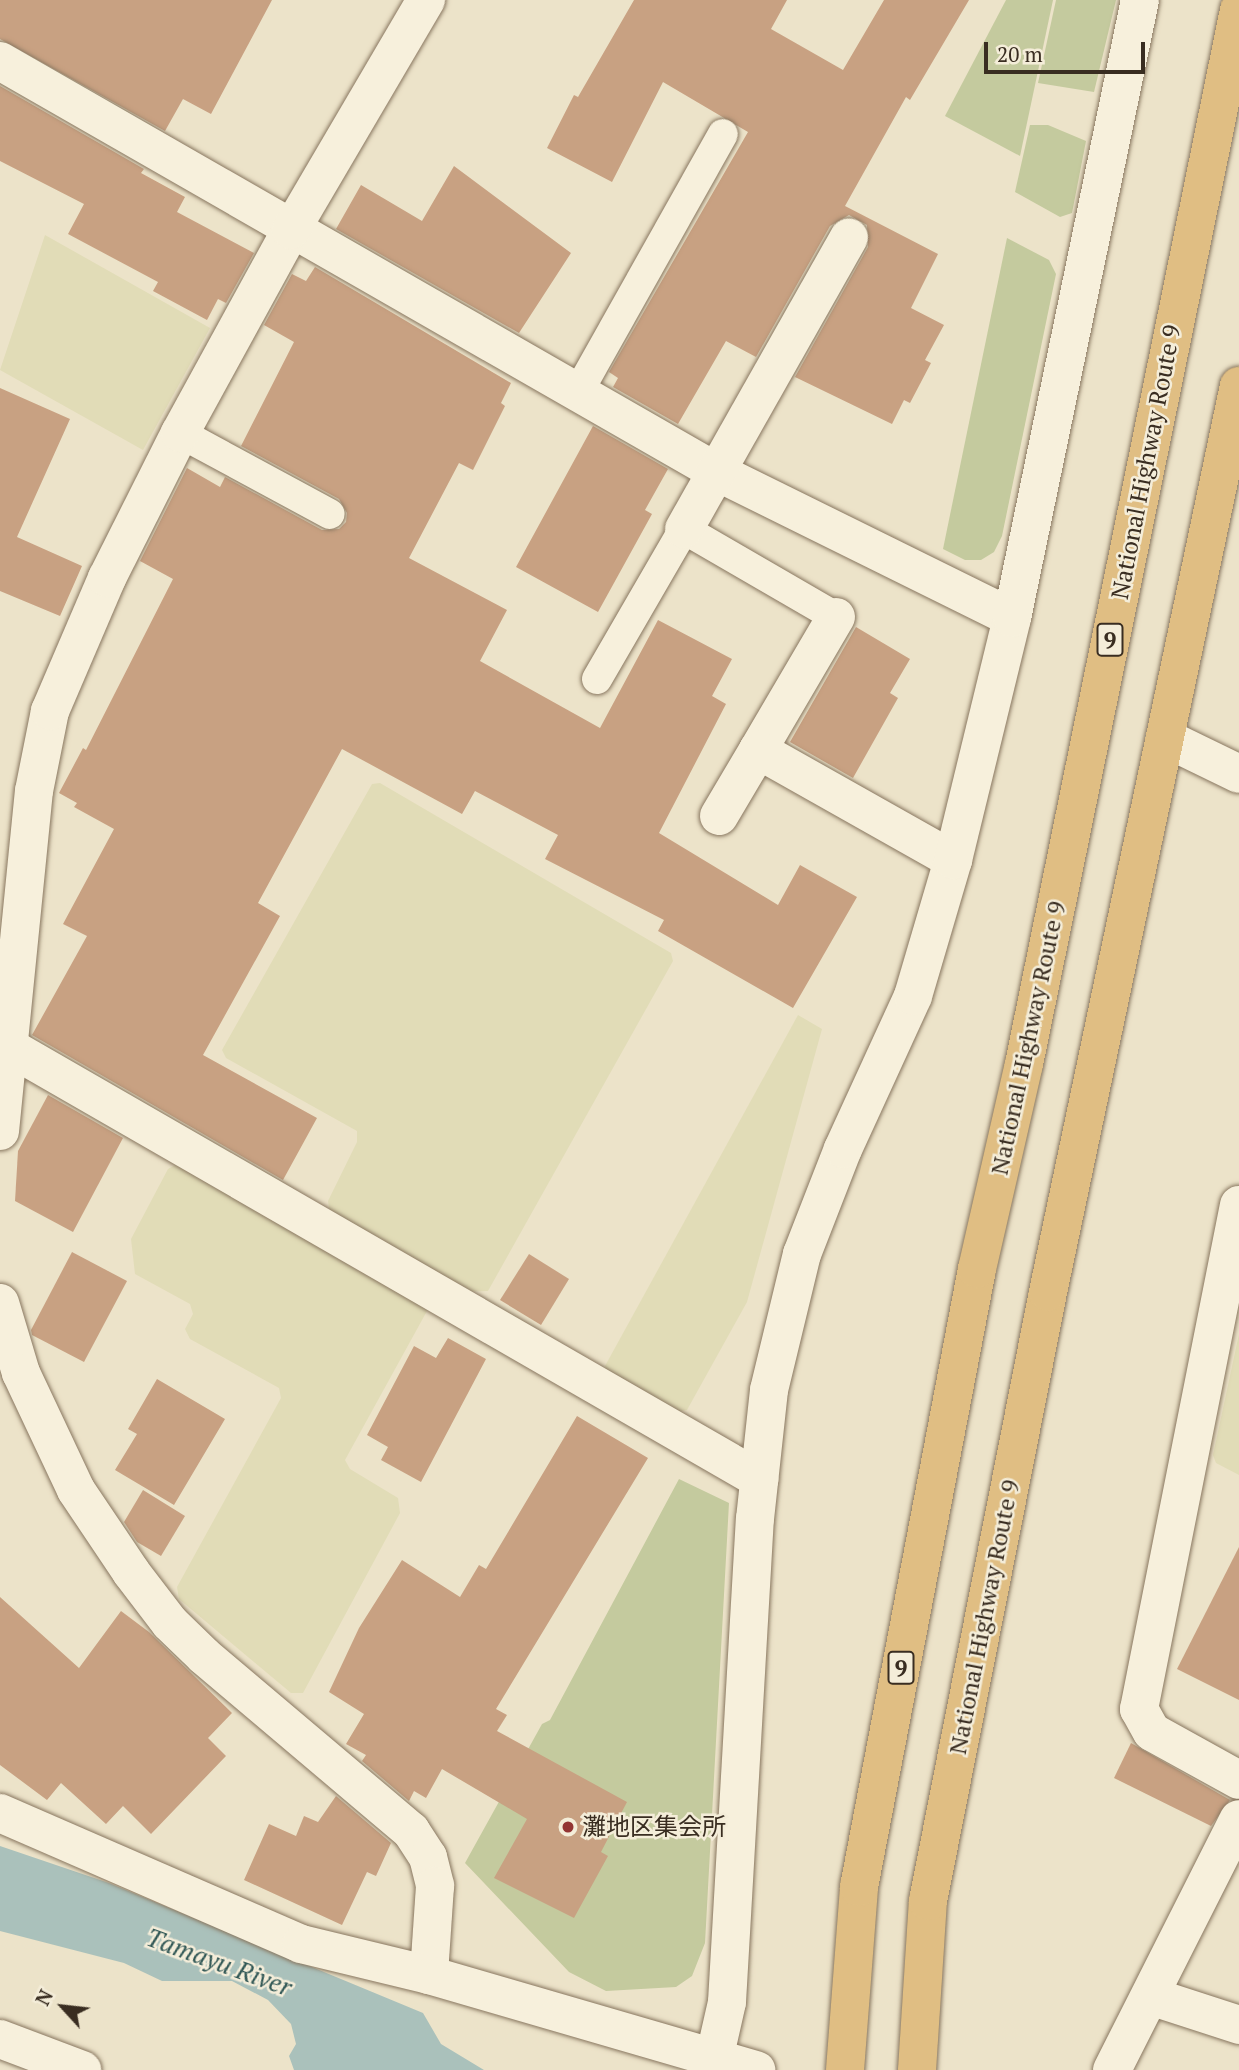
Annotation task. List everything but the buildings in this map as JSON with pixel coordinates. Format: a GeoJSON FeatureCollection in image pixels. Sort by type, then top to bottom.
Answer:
{"type":"FeatureCollection","features":[{"type":"Feature","properties":{"kind":"highway","name":"National Highway Route 9"},"geometry":{"type":"LineString","coordinates":[[845,2070],[859,1887],[977,1269],[1024,1064],[1239,10]]}},
{"type":"Feature","properties":{"kind":"highway","name":"National Highway Route 9"},"geometry":{"type":"LineString","coordinates":[[917,2070],[928,1901],[1048,1292],[1239,386]]}},
{"type":"Feature","properties":{"kind":"street"},"geometry":{"type":"LineString","coordinates":[[0,1132],[34,791],[50,711],[107,578],[180,433],[291,230],[426,0]]}},
{"type":"Feature","properties":{"kind":"street"},"geometry":{"type":"LineString","coordinates":[[715,2055],[727,2002],[760,1479],[769,1390],[802,1254],[843,1149],[913,996],[953,860],[1012,618],[1140,0]]}},
{"type":"Feature","properties":{"kind":"street"},"geometry":{"type":"LineString","coordinates":[[0,61],[715,471],[1012,618]]}},
{"type":"Feature","properties":{"kind":"street"},"geometry":{"type":"LineString","coordinates":[[684,529],[849,237]]}},
{"type":"Feature","properties":{"kind":"street"},"geometry":{"type":"LineString","coordinates":[[719,816],[836,617]]}},
{"type":"Feature","properties":{"kind":"street"},"geometry":{"type":"LineString","coordinates":[[1165,738],[1239,774]]}},
{"type":"Feature","properties":{"kind":"street"},"geometry":{"type":"LineString","coordinates":[[758,750],[953,860]]}},
{"type":"Feature","properties":{"kind":"street"},"geometry":{"type":"LineString","coordinates":[[9,1047],[760,1479]]}},
{"type":"Feature","properties":{"kind":"street"},"geometry":{"type":"LineString","coordinates":[[1239,1205],[1139,1709],[1152,1732],[1239,1780]]}},
{"type":"Feature","properties":{"kind":"street"},"geometry":{"type":"LineString","coordinates":[[0,1303],[21,1373],[70,1480],[131,1572],[170,1623],[204,1656],[411,1831],[428,1857],[435,1886],[429,1975]]}},
{"type":"Feature","properties":{"kind":"street"},"geometry":{"type":"LineString","coordinates":[[0,1813],[301,1944],[429,1975],[715,2055],[756,2070]]}},
{"type":"Feature","properties":{"kind":"street"},"geometry":{"type":"LineString","coordinates":[[1112,2070],[1239,1819]]}},
{"type":"Feature","properties":{"kind":"street"},"geometry":{"type":"LineString","coordinates":[[1150,1996],[1239,2025]]}},
{"type":"Feature","properties":{"kind":"street"},"geometry":{"type":"LineString","coordinates":[[0,2039],[82,2070]]}},
{"type":"Feature","properties":{"kind":"lane"},"geometry":{"type":"LineString","coordinates":[[577,394],[723,134]]}},
{"type":"Feature","properties":{"kind":"lane"},"geometry":{"type":"LineString","coordinates":[[180,433],[330,514]]}},
{"type":"Feature","properties":{"kind":"lane"},"geometry":{"type":"LineString","coordinates":[[597,679],[684,529],[836,617]]}},
{"type":"Feature","properties":{"kind":"shaded area"},"geometry":{"type":"Polygon","coordinates":[[[45,235],[210,328],[143,450],[0,370],[45,235]]]}},
{"type":"Feature","properties":{"kind":"shaded area"},"geometry":{"type":"Polygon","coordinates":[[[380,783],[671,953],[673,961],[488,1291],[458,1292],[331,1220],[328,1201],[357,1142],[357,1131],[226,1058],[222,1050],[372,784],[380,783]]]}},
{"type":"Feature","properties":{"kind":"shaded area"},"geometry":{"type":"Polygon","coordinates":[[[798,1015],[822,1029],[747,1302],[687,1410],[677,1412],[607,1373],[605,1366],[798,1015]]]}},
{"type":"Feature","properties":{"kind":"shaded area"},"geometry":{"type":"Polygon","coordinates":[[[177,1164],[425,1305],[427,1311],[345,1460],[350,1469],[398,1498],[400,1513],[303,1693],[291,1693],[179,1599],[177,1587],[281,1398],[279,1388],[190,1339],[185,1329],[193,1314],[190,1304],[135,1274],[131,1239],[168,1169],[177,1164]]]}},
{"type":"Feature","properties":{"kind":"shaded area"},"geometry":{"type":"Polygon","coordinates":[[[1239,1334],[1239,1475],[1216,1463],[1213,1455],[1239,1334]]]}},
{"type":"Feature","properties":{"kind":"green space"},"geometry":{"type":"Polygon","coordinates":[[[1006,0],[1053,0],[1020,156],[945,116],[1006,0]]]}},
{"type":"Feature","properties":{"kind":"green space"},"geometry":{"type":"Polygon","coordinates":[[[1056,0],[1116,0],[1094,92],[1038,83],[1056,0]]]}},
{"type":"Feature","properties":{"kind":"green space"},"geometry":{"type":"Polygon","coordinates":[[[1030,125],[1048,125],[1086,141],[1072,213],[1060,217],[1015,192],[1030,125]]]}},
{"type":"Feature","properties":{"kind":"green space"},"geometry":{"type":"Polygon","coordinates":[[[1007,238],[1049,260],[1056,274],[1002,536],[994,552],[981,560],[965,560],[943,549],[1007,238]]]}},
{"type":"Feature","properties":{"kind":"green space"},"geometry":{"type":"Polygon","coordinates":[[[679,1479],[729,1503],[705,1943],[692,1976],[676,1987],[606,1991],[569,1972],[465,1863],[542,1724],[550,1720],[679,1479]]]}},
{"type":"Feature","properties":{"kind":"water","name":"Tamayu River"},"geometry":{"type":"Polygon","coordinates":[[[0,1846],[109,1883],[423,2013],[441,2044],[484,2070],[294,2070],[289,2056],[296,2044],[291,2024],[268,2000],[232,1981],[162,1981],[124,1963],[0,1931],[0,1846]]]}},
{"type":"Feature","properties":{"kind":"place","name":"灘地区集会所"},"geometry":{"type":"Point","coordinates":[568,1827]}}]}
